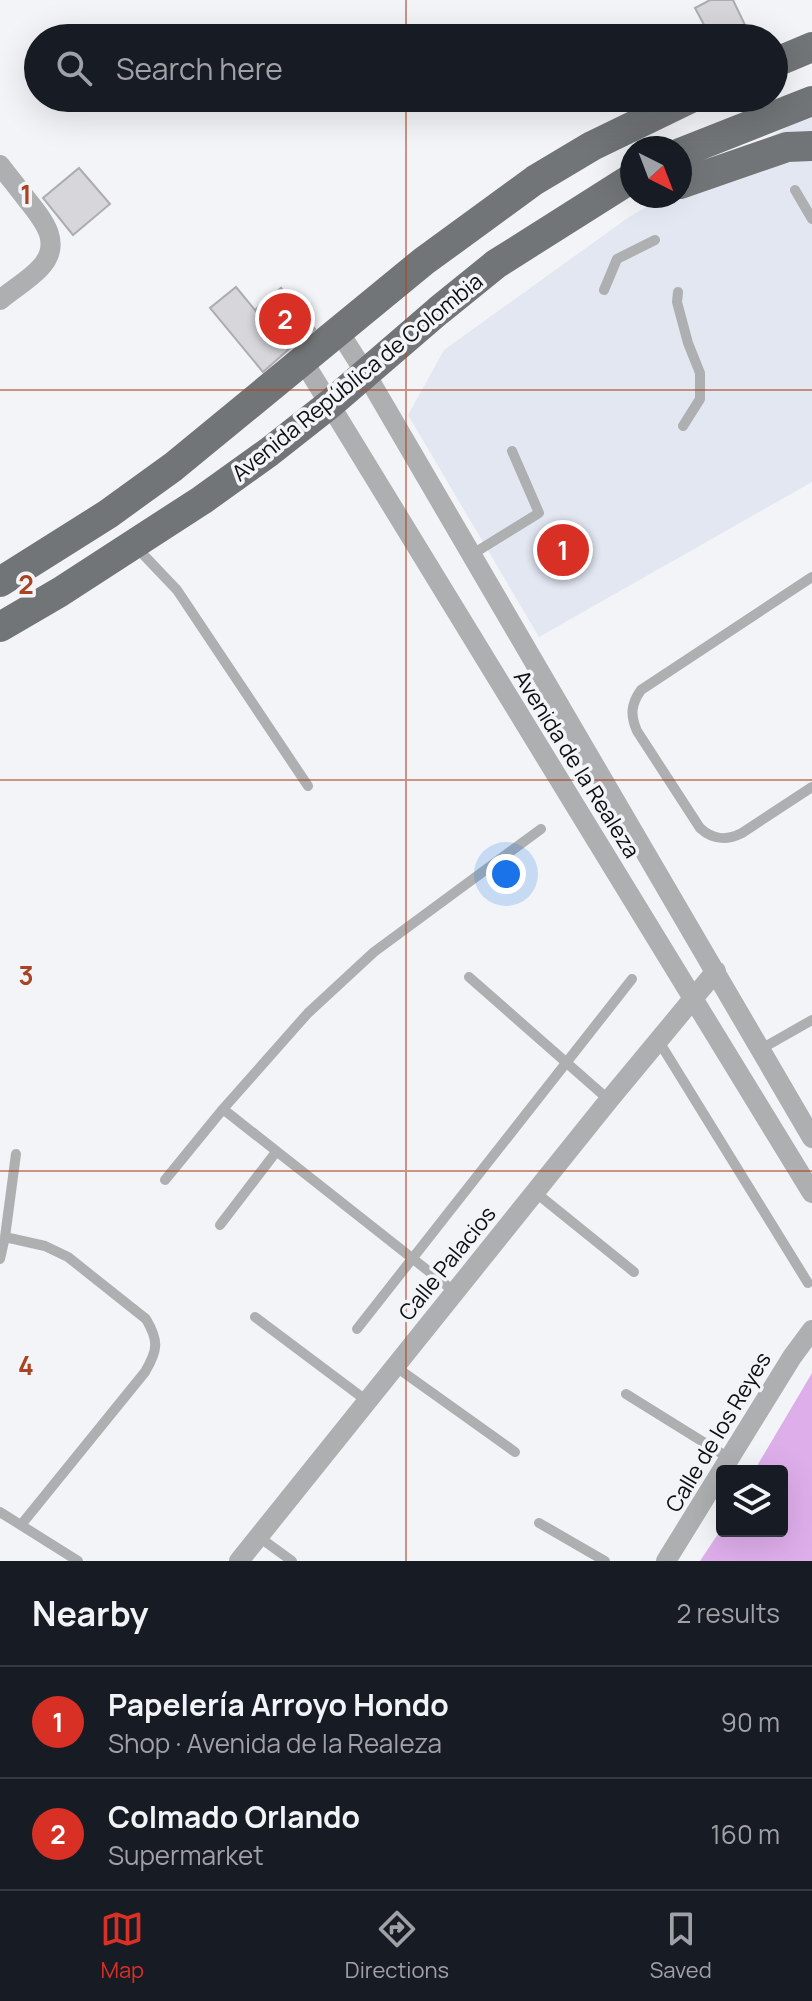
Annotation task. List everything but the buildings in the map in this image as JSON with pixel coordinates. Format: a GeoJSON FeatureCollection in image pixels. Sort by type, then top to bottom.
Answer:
{"type":"FeatureCollection","features":[{"type":"Feature","properties":{"kind":"main road"},"geometry":{"type":"LineString","coordinates":[[788,57],[812,47]]}},
{"type":"Feature","properties":{"kind":"main road"},"geometry":{"type":"LineString","coordinates":[[788,110],[812,101]]}},
{"type":"Feature","properties":{"kind":"main road"},"geometry":{"type":"LineString","coordinates":[[0,582],[108,514],[173,467],[424,261],[535,180],[592,146],[662,112]]}},
{"type":"Feature","properties":{"kind":"main road"},"geometry":{"type":"LineString","coordinates":[[692,148],[784,112]]}},
{"type":"Feature","properties":{"kind":"main road"},"geometry":{"type":"LineString","coordinates":[[692,180],[787,147],[812,146]]}},
{"type":"Feature","properties":{"kind":"main road","name":"Avenida República de Colombia"},"geometry":{"type":"LineString","coordinates":[[0,627],[202,500],[330,404],[496,264],[620,185]]}},
{"type":"Feature","properties":{"kind":"main road"},"geometry":{"type":"LineString","coordinates":[[552,227],[620,204]]}},
{"type":"Feature","properties":{"kind":"street"},"geometry":{"type":"LineString","coordinates":[[0,165],[45,222],[51,248],[39,269],[0,300]]}},
{"type":"Feature","properties":{"kind":"street","name":"Avenida de la Realeza"},"geometry":{"type":"LineString","coordinates":[[338,330],[812,1138]]}},
{"type":"Feature","properties":{"kind":"street","name":"Avenida de la Realeza"},"geometry":{"type":"LineString","coordinates":[[302,359],[812,1193]]}},
{"type":"Feature","properties":{"kind":"street","name":"Calle Palacios"},"geometry":{"type":"LineString","coordinates":[[239,1561],[716,971]]}},
{"type":"Feature","properties":{"kind":"street","name":"Calle de los Reyes"},"geometry":{"type":"LineString","coordinates":[[666,1561],[792,1357],[812,1330]]}},
{"type":"Feature","properties":{"kind":"lane"},"geometry":{"type":"LineString","coordinates":[[795,190],[812,219]]}},
{"type":"Feature","properties":{"kind":"lane"},"geometry":{"type":"LineString","coordinates":[[604,290],[617,259],[655,240]]}},
{"type":"Feature","properties":{"kind":"lane"},"geometry":{"type":"LineString","coordinates":[[678,292],[677,302],[688,343],[700,373],[700,399],[683,426]]}},
{"type":"Feature","properties":{"kind":"lane"},"geometry":{"type":"LineString","coordinates":[[471,555],[539,513],[512,451]]}},
{"type":"Feature","properties":{"kind":"lane"},"geometry":{"type":"LineString","coordinates":[[134,544],[177,590],[308,786]]}},
{"type":"Feature","properties":{"kind":"lane"},"geometry":{"type":"LineString","coordinates":[[812,577],[641,690],[634,699],[632,710],[637,731],[692,816],[700,828],[715,838],[724,839],[742,833],[812,787]]}},
{"type":"Feature","properties":{"kind":"lane"},"geometry":{"type":"LineString","coordinates":[[165,1180],[308,1013],[374,952],[541,829]]}},
{"type":"Feature","properties":{"kind":"lane"},"geometry":{"type":"LineString","coordinates":[[469,977],[609,1100]]}},
{"type":"Feature","properties":{"kind":"lane"},"geometry":{"type":"LineString","coordinates":[[357,1329],[632,979]]}},
{"type":"Feature","properties":{"kind":"lane"},"geometry":{"type":"LineString","coordinates":[[761,1049],[812,1020]]}},
{"type":"Feature","properties":{"kind":"lane"},"geometry":{"type":"LineString","coordinates":[[658,1040],[808,1283]]}},
{"type":"Feature","properties":{"kind":"lane"},"geometry":{"type":"LineString","coordinates":[[223,1109],[455,1292]]}},
{"type":"Feature","properties":{"kind":"lane"},"geometry":{"type":"LineString","coordinates":[[220,1225],[276,1152]]}},
{"type":"Feature","properties":{"kind":"lane"},"geometry":{"type":"LineString","coordinates":[[0,1259],[16,1154]]}},
{"type":"Feature","properties":{"kind":"lane"},"geometry":{"type":"LineString","coordinates":[[535,1192],[634,1272]]}},
{"type":"Feature","properties":{"kind":"lane"},"geometry":{"type":"LineString","coordinates":[[5,1237],[45,1246],[68,1257],[146,1319],[156,1344],[154,1357],[145,1372],[21,1525]]}},
{"type":"Feature","properties":{"kind":"lane"},"geometry":{"type":"LineString","coordinates":[[255,1317],[367,1401]]}},
{"type":"Feature","properties":{"kind":"lane"},"geometry":{"type":"LineString","coordinates":[[396,1367],[515,1452]]}},
{"type":"Feature","properties":{"kind":"lane"},"geometry":{"type":"LineString","coordinates":[[626,1394],[729,1458]]}},
{"type":"Feature","properties":{"kind":"lane"},"geometry":{"type":"LineString","coordinates":[[0,1512],[78,1561]]}},
{"type":"Feature","properties":{"kind":"lane"},"geometry":{"type":"LineString","coordinates":[[539,1523],[605,1561]]}},
{"type":"Feature","properties":{"kind":"lane"},"geometry":{"type":"LineString","coordinates":[[259,1537],[292,1561]]}},
{"type":"Feature","properties":{"kind":"shaded area"},"geometry":{"type":"Polygon","coordinates":[[[812,113],[812,482],[539,637],[408,415],[444,350],[629,217],[645,208],[692,208],[692,181],[812,113]]]}},
{"type":"Feature","properties":{"kind":"shaded area"},"geometry":{"type":"Polygon","coordinates":[[[812,1373],[812,1561],[700,1561],[716,1537],[788,1537],[788,1465],[758,1465],[812,1373]]]}},
{"type":"Feature","properties":{"kind":"place","name":"Colmado Orlando"},"geometry":{"type":"Point","coordinates":[285,319]}},
{"type":"Feature","properties":{"kind":"place","name":"Papelería Arroyo Hondo"},"geometry":{"type":"Point","coordinates":[563,550]}}]}
